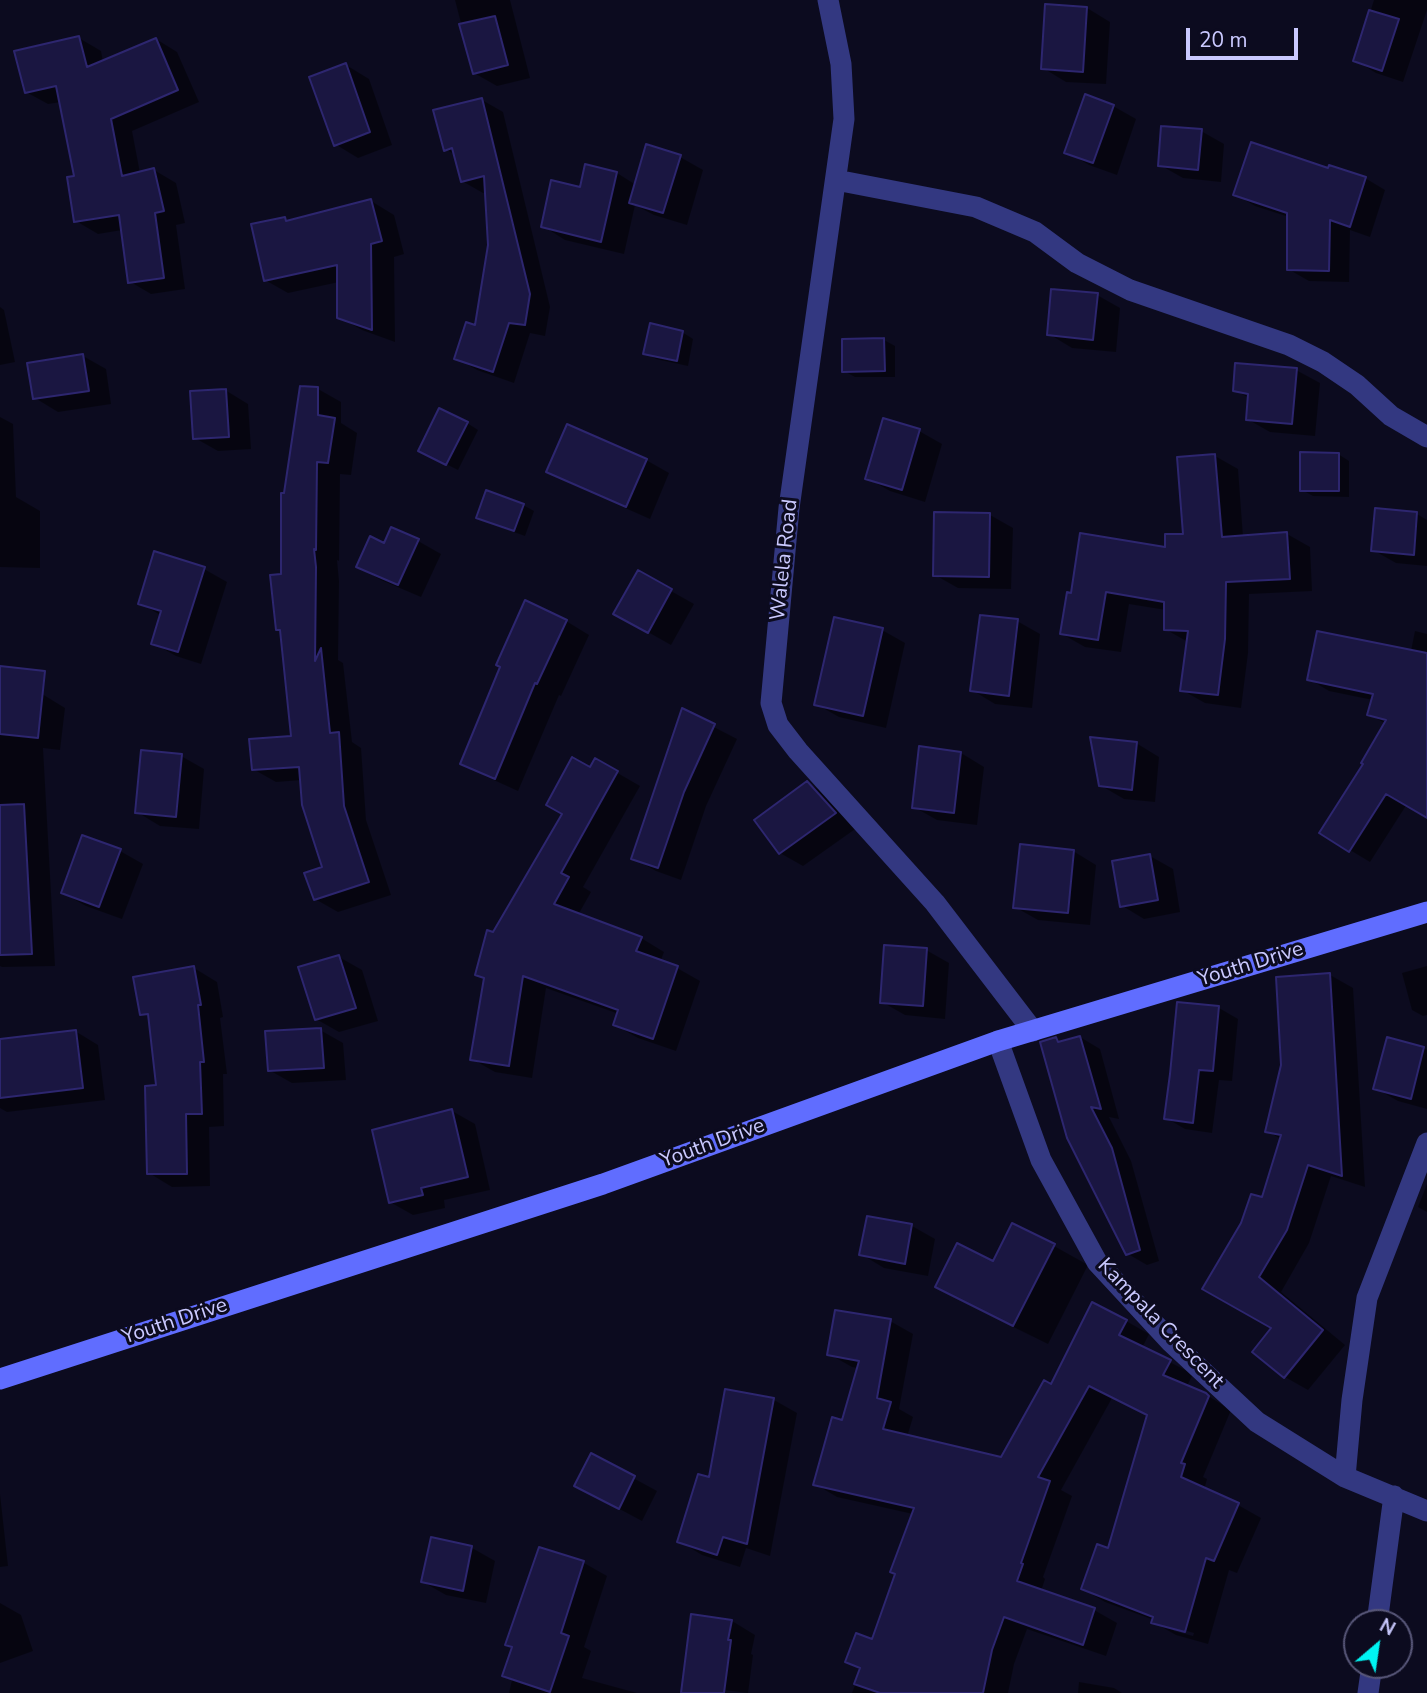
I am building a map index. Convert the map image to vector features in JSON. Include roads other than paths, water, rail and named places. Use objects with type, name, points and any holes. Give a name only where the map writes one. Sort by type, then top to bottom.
[{"type":"street","name":"Walela Road","points":[[828,0],[841,64],[844,119],[789,508],[771,703],[778,725],[798,751],[935,903],[1033,1031]]},
{"type":"street","points":[[836,180],[976,207],[1035,232],[1077,263],[1130,290],[1289,345],[1323,362],[1357,385],[1391,416],[1427,437]]},
{"type":"street","name":"Youth Drive","points":[[0,1379],[603,1184],[999,1041],[1427,912]]},
{"type":"street","name":"Kampala Crescent","points":[[999,1041],[1041,1160],[1097,1262],[1171,1342],[1257,1422],[1345,1477],[1427,1511]]},
{"type":"street","points":[[1345,1477],[1352,1400],[1367,1298],[1427,1143]]},
{"type":"street","points":[[1379,1609],[1394,1496]]}]
